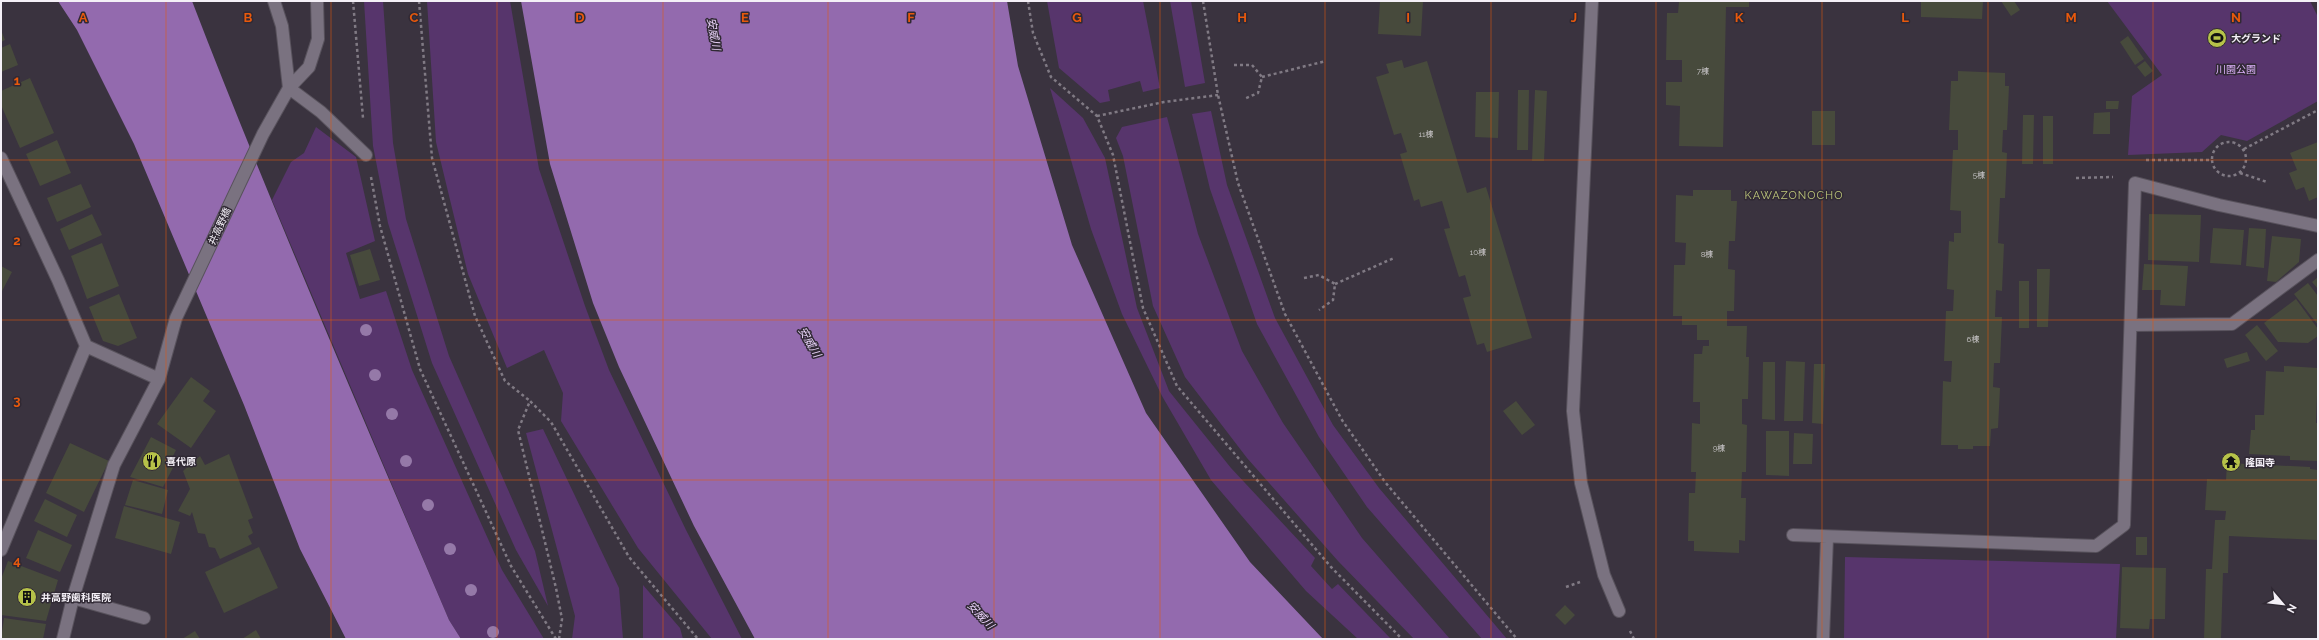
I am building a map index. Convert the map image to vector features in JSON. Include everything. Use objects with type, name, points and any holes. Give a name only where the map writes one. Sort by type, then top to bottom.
[{"type":"street","points":[[274,1],[282,26],[289,88],[321,112],[366,155]]},
{"type":"street","name":"井高野橋","points":[[62,639],[73,598],[114,466],[158,379],[176,318],[262,134],[289,88],[309,67],[318,39],[317,1]]},
{"type":"street","points":[[1592,1],[1574,411],[1581,484],[1604,575],[1619,611]]},
{"type":"street","points":[[1,158],[58,280],[86,346],[158,379]]},
{"type":"street","points":[[1793,535],[1827,538],[2096,546],[2124,525],[2135,183],[2219,205],[2318,226]]},
{"type":"street","points":[[2131,325],[2232,324],[2318,260]]},
{"type":"street","points":[[1,550],[86,346]]},
{"type":"street","points":[[1823,639],[1827,538]]},
{"type":"street","points":[[73,598],[144,618]]},
{"type":"path","points":[[353,1],[366,155],[380,226],[420,370],[511,566],[557,639]]},
{"type":"path","points":[[419,1],[432,158],[475,316],[505,382],[530,401],[551,422],[629,557],[698,639]]},
{"type":"path","points":[[1028,1],[1033,33],[1051,77],[1097,116],[1113,155],[1143,308],[1177,386],[1241,464],[1331,567],[1402,639]]},
{"type":"path","points":[[1203,1],[1218,95],[1238,183],[1285,314],[1342,420],[1385,482],[1517,639]]},
{"type":"path","points":[[1262,77],[1326,61]]},
{"type":"path","points":[[1234,65],[1252,65],[1262,77]]},
{"type":"path","points":[[1244,99],[1258,93],[1262,77]]},
{"type":"path","points":[[1097,116],[1164,102],[1218,95]]},
{"type":"path","points":[[2244,149],[2318,110]]},
{"type":"path","points":[[2240,172],[2246,162],[2244,149],[2231,141],[2217,146],[2211,160],[2217,172],[2228,176],[2240,172],[2267,182]]},
{"type":"path","points":[[1335,284],[1394,258]]},
{"type":"path","points":[[1304,278],[1319,275],[1335,284]]},
{"type":"path","points":[[1319,310],[1333,300],[1335,284]]},
{"type":"path","points":[[530,401],[518,430],[562,619],[557,639]]},
{"type":"path","points":[[1566,587],[1580,582]]},
{"type":"green space","points":[[364,1],[383,1],[393,143],[406,219],[449,356],[535,551],[548,606],[516,550],[432,363],[388,223],[373,146]]},
{"type":"green space","points":[[427,1],[510,1],[539,169],[585,306],[609,370],[686,530],[742,639],[712,639],[638,548],[561,421],[563,393],[544,350],[507,368],[468,274],[436,142]]},
{"type":"green space","points":[[1047,1],[1143,1],[1160,88],[1143,92],[1140,81],[1108,90],[1110,101],[1100,103],[1059,68]]},
{"type":"green space","points":[[1170,1],[1191,1],[1205,83],[1185,87]]},
{"type":"green space","name":"川園公園","points":[[2107,1],[2310,1],[2318,17],[2318,101],[2247,141],[2221,135],[2202,152],[2128,155],[2132,96],[2162,75]]},
{"type":"green space","points":[[1050,88],[1083,118],[1105,158],[1137,308],[1169,391],[1231,468],[1315,558],[1311,566],[1332,589],[1338,584],[1391,639],[1358,639],[1306,591],[1211,480],[1162,396],[1122,314],[1091,229]]},
{"type":"green space","points":[[1211,111],[1227,185],[1275,318],[1333,425],[1379,488],[1507,639],[1482,639],[1367,507],[1319,437],[1257,324],[1210,189],[1192,114]]},
{"type":"green space","points":[[1167,117],[1198,234],[1242,351],[1283,423],[1362,538],[1450,639],[1414,639],[1338,561],[1247,458],[1185,377],[1153,306],[1123,156],[1116,138],[1122,127]]},
{"type":"green space","points":[[316,127],[356,157],[375,241],[346,253],[360,299],[386,291],[412,370],[502,570],[544,639],[461,639],[449,620],[272,200],[291,162],[304,153]]},
{"type":"green space","points":[[543,429],[619,588],[623,639],[572,639],[575,616],[526,433]]},
{"type":"green space","points":[[1845,557],[2120,564],[2116,639],[1844,639]]},
{"type":"green space","points":[[643,585],[680,628],[683,639],[643,639]]},
{"type":"water","points":[[58,1],[192,1],[222,79],[318,312],[449,620],[461,639],[346,639],[300,549],[244,405],[134,144],[77,30]]},
{"type":"water","name":"安威川","points":[[521,1],[1007,1],[1018,66],[1072,245],[1146,413],[1250,562],[1323,639],[755,639],[694,526],[619,367],[593,303],[550,164]]},
{"type":"building","points":[[1380,1],[1423,1],[1421,36],[1378,34]]},
{"type":"building","points":[[1749,1],[1749,7],[1726,7],[1723,147],[1679,146],[1680,106],[1666,105],[1666,82],[1682,82],[1682,60],[1666,60],[1667,13],[1678,13],[1679,2]]},
{"type":"building","points":[[1921,1],[1983,1],[1982,19],[1921,17]]},
{"type":"building","points":[[2001,1],[2014,1],[2020,10],[2011,16]]},
{"type":"building","points":[[1,30],[5,40],[1,42]]},
{"type":"building","points":[[2128,36],[2144,59],[2135,65],[2120,42]]},
{"type":"building","points":[[10,44],[18,65],[1,72],[1,48]]},
{"type":"building","points":[[1402,60],[1404,68],[1427,61],[1467,193],[1486,187],[1532,338],[1487,352],[1484,343],[1477,345],[1463,298],[1471,296],[1465,275],[1459,277],[1444,229],[1450,228],[1442,201],[1421,207],[1419,199],[1414,201],[1400,154],[1407,152],[1401,133],[1394,135],[1376,77],[1389,73],[1386,64]]},
{"type":"building","points":[[2145,61],[2153,71],[2145,77],[2137,67]]},
{"type":"building","points":[[1958,71],[2005,73],[2005,86],[2009,86],[2007,130],[2003,130],[2002,152],[2007,153],[2005,198],[2000,198],[1998,243],[2004,244],[2002,291],[1996,290],[1995,317],[2002,317],[2000,363],[1994,363],[1993,387],[2000,388],[1998,428],[1991,429],[1990,446],[1973,446],[1973,449],[1958,449],[1958,445],[1941,445],[1943,381],[1951,382],[1952,361],[1944,361],[1946,311],[1953,311],[1954,290],[1947,289],[1949,241],[1954,242],[1954,233],[1961,233],[1961,211],[1950,210],[1953,150],[1958,150],[1958,130],[1949,130],[1951,81],[1958,81]]},
{"type":"building","points":[[30,78],[54,133],[20,148],[1,105],[1,91]]},
{"type":"building","points":[[1518,90],[1529,90],[1528,150],[1517,150]]},
{"type":"building","points":[[1535,90],[1547,91],[1544,161],[1532,161]]},
{"type":"building","points":[[1476,92],[1499,92],[1498,138],[1475,137]]},
{"type":"building","points":[[2106,101],[2119,101],[2118,109],[2106,109]]},
{"type":"building","points":[[1812,111],[1835,111],[1835,145],[1812,145]]},
{"type":"building","points":[[2110,112],[2110,134],[2093,134],[2094,113]]},
{"type":"building","points":[[2023,115],[2034,115],[2033,164],[2022,164]]},
{"type":"building","points":[[2043,116],[2053,116],[2053,164],[2043,164]]},
{"type":"building","points":[[57,140],[71,173],[40,186],[26,154]]},
{"type":"building","points":[[2318,142],[2318,197],[2309,201],[2304,187],[2296,190],[2289,173],[2297,170],[2290,153]]},
{"type":"building","points":[[81,184],[91,207],[57,222],[47,198]]},
{"type":"building","points":[[1693,190],[1731,190],[1731,201],[1737,201],[1735,241],[1729,241],[1728,269],[1735,270],[1734,311],[1727,311],[1727,326],[1747,326],[1746,357],[1749,357],[1748,399],[1742,399],[1742,424],[1747,425],[1746,472],[1742,472],[1741,498],[1746,498],[1745,541],[1739,540],[1739,553],[1694,551],[1694,541],[1688,541],[1689,493],[1695,493],[1696,472],[1691,472],[1692,423],[1700,424],[1700,402],[1693,402],[1694,354],[1702,354],[1703,346],[1709,346],[1709,340],[1697,340],[1697,325],[1682,325],[1682,316],[1673,316],[1674,265],[1685,265],[1686,243],[1675,242],[1676,195],[1693,196]]},
{"type":"building","points":[[92,214],[102,235],[69,250],[60,229]]},
{"type":"building","points":[[2149,214],[2201,215],[2199,262],[2148,260]]},
{"type":"building","points":[[2213,228],[2244,230],[2241,265],[2210,263]]},
{"type":"building","points":[[2249,228],[2266,229],[2264,268],[2246,266]]},
{"type":"building","points":[[2272,236],[2301,239],[2299,262],[2276,282],[2267,281]]},
{"type":"building","points":[[102,243],[119,286],[87,299],[71,256]]},
{"type":"building","points":[[370,249],[380,280],[359,286],[350,255]]},
{"type":"building","points":[[2144,264],[2188,266],[2185,306],[2160,305],[2161,290],[2142,290]]},
{"type":"building","points":[[1,266],[12,272],[1,293]]},
{"type":"building","points":[[2037,269],[2050,269],[2048,327],[2037,327]]},
{"type":"building","points":[[2318,277],[2318,289],[2312,282]]},
{"type":"building","points":[[2019,281],[2029,281],[2029,328],[2019,328]]},
{"type":"building","points":[[2308,283],[2318,296],[2318,325],[2294,294]]},
{"type":"building","points":[[119,294],[137,338],[118,346],[103,341],[89,307]]},
{"type":"building","points":[[2296,299],[2318,329],[2318,336],[2308,343],[2278,342],[2264,323]]},
{"type":"building","points":[[2257,325],[2278,351],[2266,361],[2245,335]]},
{"type":"building","points":[[2247,352],[2250,361],[2227,368],[2224,359]]},
{"type":"building","points":[[1786,361],[1805,362],[1803,421],[1784,421]]},
{"type":"building","points":[[1763,362],[1775,362],[1775,420],[1762,419]]},
{"type":"building","points":[[1814,364],[1825,364],[1823,424],[1812,423]]},
{"type":"building","points":[[2284,366],[2318,368],[2316,423],[2318,423],[2318,461],[2290,460],[2290,456],[2249,454],[2251,430],[2255,430],[2255,415],[2264,415],[2266,371],[2284,372]]},
{"type":"building","points":[[191,377],[210,391],[203,401],[216,411],[191,448],[157,424]]},
{"type":"building","points":[[1516,401],[1535,425],[1522,435],[1503,411]]},
{"type":"building","points":[[1766,431],[1789,431],[1789,476],[1766,475]]},
{"type":"building","points":[[1794,433],[1813,434],[1812,464],[1793,464]]},
{"type":"building","points":[[151,437],[176,450],[172,458],[177,460],[163,487],[130,477]]},
{"type":"building","points":[[70,443],[109,461],[84,512],[46,493]]},
{"type":"building","points":[[229,454],[253,518],[248,520],[253,533],[248,536],[252,544],[220,559],[215,548],[209,547],[205,534],[198,533],[192,512],[190,516],[178,511],[190,489],[183,471],[200,456],[205,465]]},
{"type":"building","points":[[2227,463],[2310,467],[2310,469],[2318,470],[2318,540],[2229,536],[2228,573],[2223,573],[2221,639],[2204,639],[2206,569],[2212,569],[2215,520],[2225,520],[2226,511],[2205,510],[2207,479],[2226,480]]},
{"type":"building","points":[[133,480],[168,490],[162,514],[125,505]]},
{"type":"building","points":[[45,499],[77,515],[67,537],[34,521]]},
{"type":"building","points":[[124,506],[180,522],[171,554],[115,538]]},
{"type":"building","points":[[38,530],[72,545],[60,572],[26,558]]},
{"type":"building","points":[[2136,537],[2147,537],[2147,555],[2136,555]]},
{"type":"building","points":[[259,547],[278,588],[224,613],[205,572]]},
{"type":"building","name":"井高野歯科医院","points":[[8,561],[58,580],[46,621],[1,615],[1,579]]},
{"type":"building","points":[[2122,567],[2166,568],[2165,619],[2150,619],[2149,629],[2120,628]]},
{"type":"building","points":[[1565,605],[1575,615],[1565,625],[1555,615]]},
{"type":"building","points":[[4,618],[46,624],[43,639],[1,639]]},
{"type":"building","points":[[256,630],[261,639],[242,639]]},
{"type":"building","points":[[195,631],[200,639],[182,639]]},
{"type":"place","name":"大グランド","points":[[2217,38]]},
{"type":"place","name":"喜代原","points":[[152,461]]},
{"type":"place","name":"隆国寺","points":[[2231,462]]},
{"type":"place","name":"井高野歯科医院","points":[[27,597]]},
{"type":"district","name":"KAWAZONOCHO","points":[[1794,195]]}]
